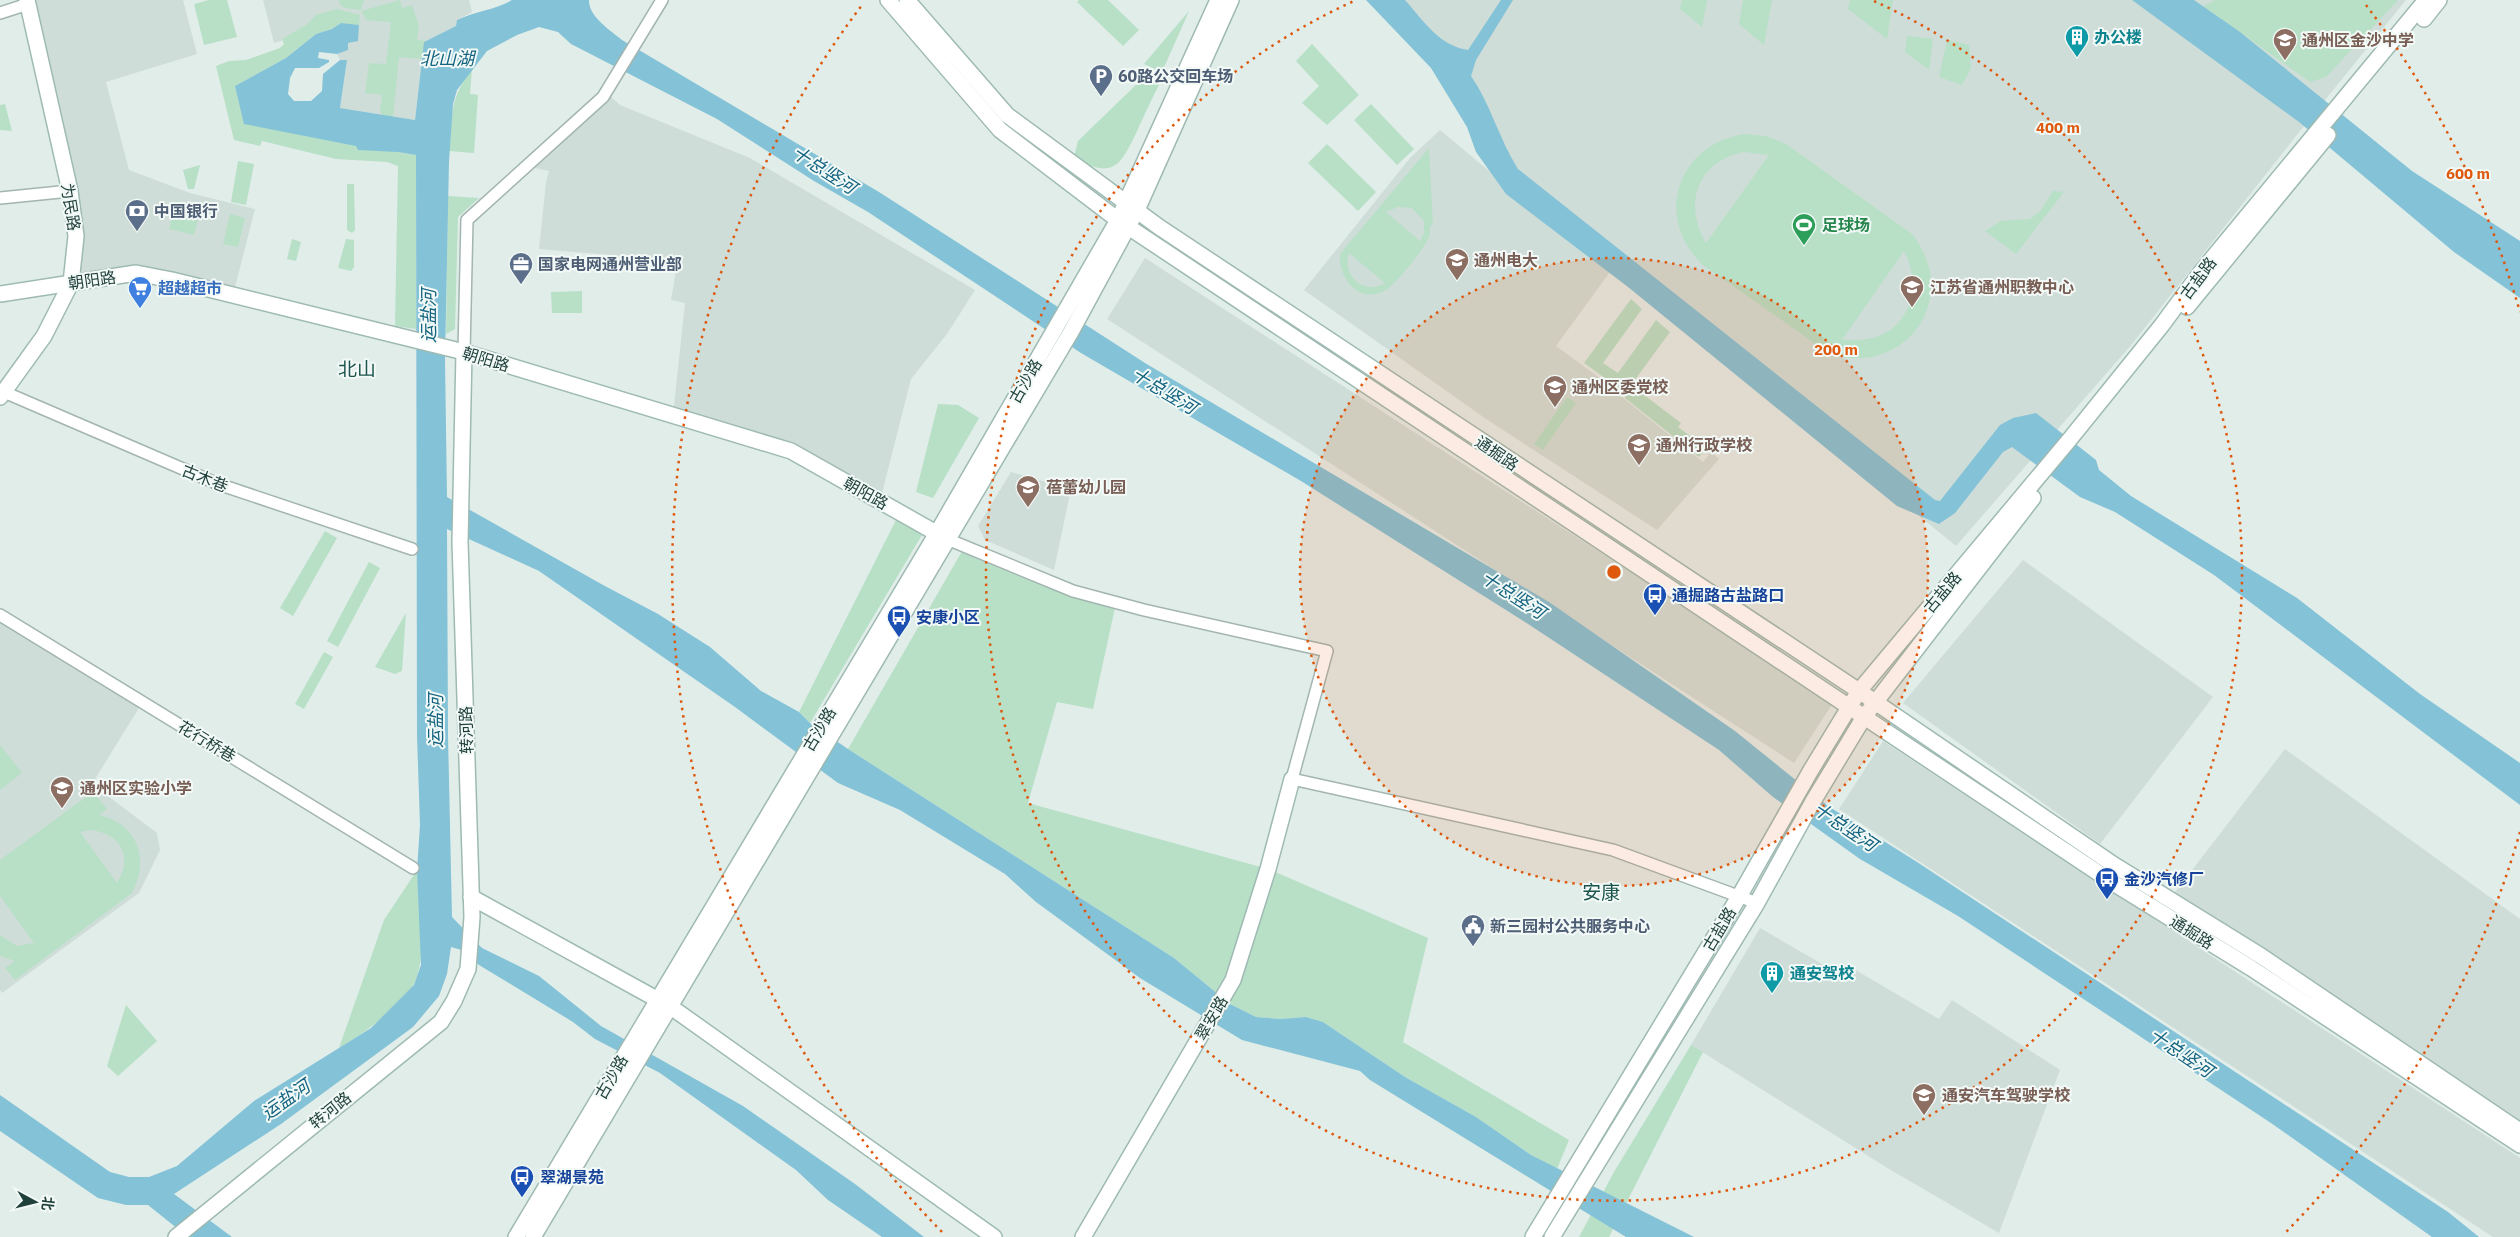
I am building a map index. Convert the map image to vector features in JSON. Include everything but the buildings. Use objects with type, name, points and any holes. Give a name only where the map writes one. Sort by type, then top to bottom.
[{"type":"street","points":[[458,350],[467,220],[603,98],[662,0]]},
{"type":"street","name":"通掘路","points":[[888,0],[1000,130],[1123,223],[2115,884],[2251,968],[2520,1145]]},
{"type":"street","name":"通掘路","points":[[907,0],[1008,115],[1132,207],[1506,459],[1874,702],[2114,865],[2261,956],[2520,1131]]},
{"type":"street","points":[[1132,207],[1218,0]]},
{"type":"street","points":[[1132,207],[1231,0]]},
{"type":"street","name":"古盐路","points":[[2343,109],[2426,0]]},
{"type":"street","name":"古盐路","points":[[1552,1237],[1757,903],[1824,783],[1874,702],[2073,441],[2308,150],[2439,0]]},
{"type":"street","points":[[0,13],[27,2]]},
{"type":"street","name":"为民路","points":[[2,394],[44,336],[71,283],[76,236],[70,191],[27,2]]},
{"type":"street","points":[[0,198],[70,191]]},
{"type":"street","name":"古沙路","points":[[516,1237],[623,1071],[650,1043],[798,777],[1049,354],[1132,207]]},
{"type":"street","name":"朝阳路","points":[[0,294],[136,273],[172,280],[458,350],[791,451],[942,536]]},
{"type":"street","name":"转河路","points":[[176,1237],[220,1198],[441,1022],[454,1001],[468,969],[472,917],[460,542],[458,350]]},
{"type":"street","name":"古木巷","points":[[2,394],[218,484],[412,549]]},
{"type":"street","name":"古盐路","points":[[1533,1237],[1740,895],[1848,707],[2042,480]]},
{"type":"street","points":[[942,536],[1073,591],[1144,610],[1327,651],[1292,779],[1612,850],[1740,895],[1757,903]]},
{"type":"street","name":"花行桥巷","points":[[0,615],[413,868]]},
{"type":"street","name":"古沙路","points":[[533,1237],[623,1071],[637,1032],[798,777]]},
{"type":"street","name":"翠安路","points":[[1083,1237],[1233,980],[1268,869],[1292,779]]},
{"type":"street","points":[[471,897],[671,1007],[994,1237]]},
{"type":"shaded area","points":[[27,0],[183,0],[197,54],[106,82],[129,170],[190,193],[255,209],[233,295],[136,273],[71,283],[76,236]]},
{"type":"shaded area","points":[[263,0],[469,0],[472,12],[457,20],[456,26],[424,42],[415,120],[340,108],[347,60],[340,60],[337,54],[347,50],[348,43],[351,42],[340,23],[274,43]]},
{"type":"shaded area","name":"江苏省通州职教中心","points":[[1392,0],[2406,0],[2132,344],[1956,546],[1616,269],[1510,174]]},
{"type":"shaded area","points":[[606,92],[620,105],[750,158],[975,290],[947,334],[911,379],[880,501],[791,451],[673,415],[685,303],[671,300],[677,265],[659,259],[539,249],[546,182],[549,171],[526,166]]},
{"type":"shaded area","name":"通州电大","points":[[1440,130],[1610,272],[1556,346],[1623,395],[1622,397],[1703,462],[1711,452],[1719,459],[1657,530],[1486,419],[1304,290],[1410,158]]},
{"type":"shaded area","points":[[1145,258],[1833,703],[1794,763],[1107,319]]},
{"type":"shaded area","name":"蓓蕾幼儿园","points":[[1011,472],[1071,489],[1054,570],[985,540],[978,526]]},
{"type":"shaded area","points":[[2023,560],[2213,697],[2100,844],[1903,703]]},
{"type":"shaded area","name":"通州区实验小学","points":[[0,615],[142,703],[92,784],[157,833],[160,850],[139,893],[2,993],[0,990]]},
{"type":"shaded area","points":[[1883,741],[2520,1158],[2520,1237],[2493,1237],[1839,809]]},
{"type":"shaded area","points":[[2285,749],[2520,919],[2520,1121],[2173,895]]},
{"type":"shaded area","name":"通安汽车驾驶学校","points":[[1760,928],[1836,972],[1842,962],[1939,1019],[1952,1000],[2060,1070],[1999,1233],[1889,1169],[1691,1045]]},
{"type":"green space","points":[[209,0],[227,0],[237,37],[204,45],[194,4]]},
{"type":"green space","points":[[339,0],[364,0],[361,10],[345,8],[340,4]]},
{"type":"green space","points":[[400,0],[402,8],[412,5],[419,26],[417,40],[425,41],[422,59],[399,57],[393,118],[383,117],[380,111],[382,95],[365,93],[369,63],[386,64],[391,22],[366,20],[361,11]]},
{"type":"green space","points":[[1079,0],[1108,0],[1139,30],[1123,46],[1077,2]]},
{"type":"green space","points":[[1682,0],[1707,0],[1702,27],[1680,9]]},
{"type":"green space","points":[[1743,0],[1772,0],[1764,45],[1739,24]]},
{"type":"green space","points":[[1850,0],[1893,0],[1887,39],[1848,9]]},
{"type":"green space","points":[[2215,0],[2398,0],[2326,77],[2310,82],[2203,6]]},
{"type":"green space","points":[[337,9],[360,15],[359,25],[341,23],[332,29],[316,34],[286,58],[235,86],[398,152],[416,155],[416,329],[395,326],[398,166],[387,162],[336,159],[262,141],[260,146],[234,140],[216,66],[229,61],[246,60],[280,48],[284,44],[282,39],[306,25],[316,15]]},
{"type":"green space","points":[[1189,11],[1162,72],[1144,64]]},
{"type":"green space","points":[[1907,36],[1933,39],[1929,70],[1905,52]]},
{"type":"green space","points":[[1947,40],[1969,45],[1971,68],[1962,85],[1939,77]]},
{"type":"green space","points":[[1312,44],[1359,95],[1327,125],[1302,103],[1319,86],[1296,61]]},
{"type":"green space","points":[[472,68],[470,94],[478,95],[474,153],[449,151],[455,99]]},
{"type":"green space","points":[[1141,80],[1159,85],[1126,153],[1120,160],[1114,166],[1098,168],[1074,157],[1078,141]]},
{"type":"green space","points":[[5,104],[12,131],[0,130],[0,105]]},
{"type":"green space","points":[[1371,104],[1414,149],[1397,165],[1354,120]]},
{"type":"green space","points":[[1744,134],[1766,136],[1786,144],[1912,234],[1927,262],[1930,272],[1931,292],[1926,312],[1911,336],[1888,352],[1874,356],[1860,358],[1832,354],[1819,347],[1704,266],[1688,247],[1679,227],[1676,206],[1679,186],[1688,168],[1702,153],[1721,141]],"holes":[[[1744,152],[1769,155],[1706,243],[1699,228],[1696,214],[1696,199],[1699,186],[1705,174],[1715,165],[1728,157]],[[1904,251],[1912,277],[1910,303],[1904,315],[1886,333],[1864,340],[1842,340]]]},
{"type":"green space","points":[[1327,144],[1376,192],[1358,211],[1308,163]]},
{"type":"green space","points":[[1429,148],[1433,225],[1430,226],[1428,239],[1407,268],[1389,288],[1375,294],[1366,294],[1359,291],[1346,280],[1340,263],[1340,254]],"holes":[[[1398,207],[1412,208],[1424,221],[1424,233],[1420,241],[1386,212]],[[1349,253],[1385,283],[1369,287],[1356,281],[1348,269]]]},
{"type":"green space","points":[[238,161],[254,164],[246,205],[231,202]]},
{"type":"green space","points":[[200,165],[194,189],[188,189],[183,170]]},
{"type":"green space","points":[[347,184],[354,184],[355,230],[352,233],[347,230]]},
{"type":"green space","points":[[2053,191],[2064,192],[2016,254],[1985,231],[2001,221],[2030,219],[2040,211]]},
{"type":"green space","points":[[448,196],[479,198],[458,217],[455,329],[446,334]]},
{"type":"green space","points":[[176,201],[201,207],[194,235],[169,229]]},
{"type":"green space","points":[[230,214],[245,218],[238,247],[223,244]]},
{"type":"green space","points":[[292,239],[301,242],[296,261],[287,259]]},
{"type":"green space","points":[[346,239],[354,240],[354,267],[351,271],[338,268]]},
{"type":"green space","points":[[582,291],[582,313],[552,313],[551,292]]},
{"type":"green space","points":[[1631,299],[1642,309],[1603,363],[1618,373],[1656,320],[1670,332],[1631,385],[1681,423],[1678,427],[1706,448],[1699,457],[1625,398],[1627,394],[1584,363]]},
{"type":"green space","points":[[1567,397],[1576,403],[1543,450],[1534,444]]},
{"type":"green space","points":[[938,404],[958,405],[979,418],[933,498],[916,492]]},
{"type":"green space","points":[[896,520],[922,535],[810,723],[799,712]]},
{"type":"green space","points":[[325,531],[337,538],[293,616],[280,608]]},
{"type":"green space","points":[[965,546],[1116,603],[1093,709],[1057,702],[1028,803],[1268,869],[1428,938],[1403,1042],[1569,1140],[1557,1169],[1531,1155],[1476,1117],[1405,1077],[1323,1022],[1306,1017],[1280,1019],[1256,1017],[1230,1004],[1174,958],[848,749]]},
{"type":"green space","points":[[369,562],[380,568],[338,647],[327,641]]},
{"type":"green space","points":[[406,613],[402,671],[395,674],[375,667]]},
{"type":"green space","points":[[324,652],[333,657],[304,709],[295,704]]},
{"type":"green space","points":[[0,745],[22,773],[0,790]]},
{"type":"green space","points":[[93,792],[107,809],[99,815],[123,826],[131,835],[137,845],[140,856],[140,868],[132,893],[15,980],[5,968],[15,961],[0,956],[0,935],[17,946],[34,943],[0,896],[0,860]],"holes":[[[90,830],[100,832],[116,841],[124,855],[122,873],[117,883],[80,832]]]},
{"type":"green space","points":[[417,870],[422,944],[421,958],[414,984],[392,1010],[339,1048],[384,920]]},
{"type":"green space","points":[[126,1005],[157,1041],[118,1076],[107,1066]]},
{"type":"green space","points":[[1691,1045],[1703,1052],[1609,1237],[1579,1237],[1614,1172]]},
{"type":"water","points":[[512,0],[589,0],[592,12],[596,17],[606,28],[622,40],[879,192],[1145,363],[1549,602],[1735,731],[1828,806],[1917,862],[2448,1212],[2479,1237],[2432,1237],[2271,1123],[1958,916],[1860,859],[1773,797],[1719,750],[1525,622],[1301,481],[1081,353],[868,212],[814,181],[717,119],[571,44],[558,32],[539,27],[517,35],[487,51],[457,90],[453,104],[449,161],[445,360],[447,497],[658,614],[710,647],[761,691],[799,712],[810,723],[848,749],[1174,958],[1230,1004],[1256,1017],[1280,1019],[1306,1017],[1323,1022],[1405,1077],[1476,1117],[1531,1155],[1694,1237],[1626,1237],[1370,1080],[1360,1071],[1242,1040],[1140,978],[1036,902],[1005,874],[900,810],[838,783],[735,707],[539,571],[447,529],[448,735],[452,917],[482,948],[539,976],[601,1026],[743,1106],[855,1184],[924,1237],[882,1237],[828,1200],[796,1170],[660,1073],[595,1039],[573,1022],[479,965],[465,951],[451,947],[447,974],[439,996],[413,1027],[281,1124],[174,1194],[232,1237],[188,1237],[148,1205],[126,1205],[98,1198],[0,1131],[0,1095],[110,1172],[129,1177],[149,1177],[177,1166],[254,1101],[371,1028],[414,985],[421,965],[417,870],[420,825],[417,735],[416,155],[358,150],[356,146],[244,124],[235,86],[286,58],[316,34],[332,29],[341,23],[359,25],[358,41],[348,43],[348,50],[337,54],[319,52],[318,58],[329,60],[329,62],[319,68],[295,68],[290,78],[288,94],[294,101],[311,101],[322,91],[323,74],[340,60],[347,60],[340,108],[415,120],[424,42],[456,26],[457,20]]},
{"type":"water","points":[[1366,0],[1405,0],[1425,24],[1440,38],[1458,48],[1468,50],[1501,0],[1513,0],[1476,60],[1471,76],[1518,169],[1935,500],[1940,501],[2000,425],[2013,418],[2036,413],[2096,460],[2099,470],[2131,496],[2297,598],[2420,694],[2520,763],[2520,805],[2214,575],[2115,512],[2080,497],[2012,447],[2003,452],[1955,513],[1939,524],[1897,506],[1628,287],[1506,194],[1476,152],[1467,127],[1431,68]]},
{"type":"water","points":[[2132,0],[2194,0],[2240,32],[2412,171],[2520,241],[2520,298],[2454,252],[2299,122]]},
{"type":"place","name":"办公楼","points":[[2077,58]]},
{"type":"place","name":"通州区金沙中学","points":[[2285,61]]},
{"type":"place","name":"60路公交回车场","points":[[1101,97]]},
{"type":"place","name":"中国银行","points":[[137,232]]},
{"type":"place","name":"足球场","points":[[1804,246]]},
{"type":"place","name":"通州电大","points":[[1457,281]]},
{"type":"place","name":"国家电网通州营业部","points":[[521,285]]},
{"type":"place","name":"江苏省通州职教中心","points":[[1912,308]]},
{"type":"place","name":"超越超市","points":[[140,309]]},
{"type":"place","name":"通州区委党校","points":[[1555,408]]},
{"type":"place","name":"通州行政学校","points":[[1639,466]]},
{"type":"place","name":"蓓蕾幼儿园","points":[[1028,508]]},
{"type":"place","name":"通掘路古盐路口","points":[[1655,616]]},
{"type":"place","name":"安康小区","points":[[899,638]]},
{"type":"place","name":"通州区实验小学","points":[[62,809]]},
{"type":"place","name":"金沙汽修厂","points":[[2107,900]]},
{"type":"place","name":"新三园村公共服务中心","points":[[1473,947]]},
{"type":"place","name":"通安驾校","points":[[1772,994]]},
{"type":"place","name":"通安汽车驾驶学校","points":[[1924,1116]]},
{"type":"place","name":"翠湖景苑","points":[[522,1198]]},
{"type":"district","name":"北山","points":[[357,369]]},
{"type":"district","name":"安康","points":[[1601,892]]},
{"type":"water label","name":"北山湖","points":[[447,59]]},
{"type":"water label","name":"十总竖河","points":[[824,170]]},
{"type":"water label","name":"运盐河","points":[[429,316]]},
{"type":"water label","name":"十总竖河","points":[[1164,391]]},
{"type":"water label","name":"十总竖河","points":[[1513,595]]},
{"type":"water label","name":"运盐河","points":[[436,721]]},
{"type":"water label","name":"十总竖河","points":[[1845,827]]},
{"type":"water label","name":"十总竖河","points":[[2181,1053]]},
{"type":"water label","name":"运盐河","points":[[286,1100]]}]
